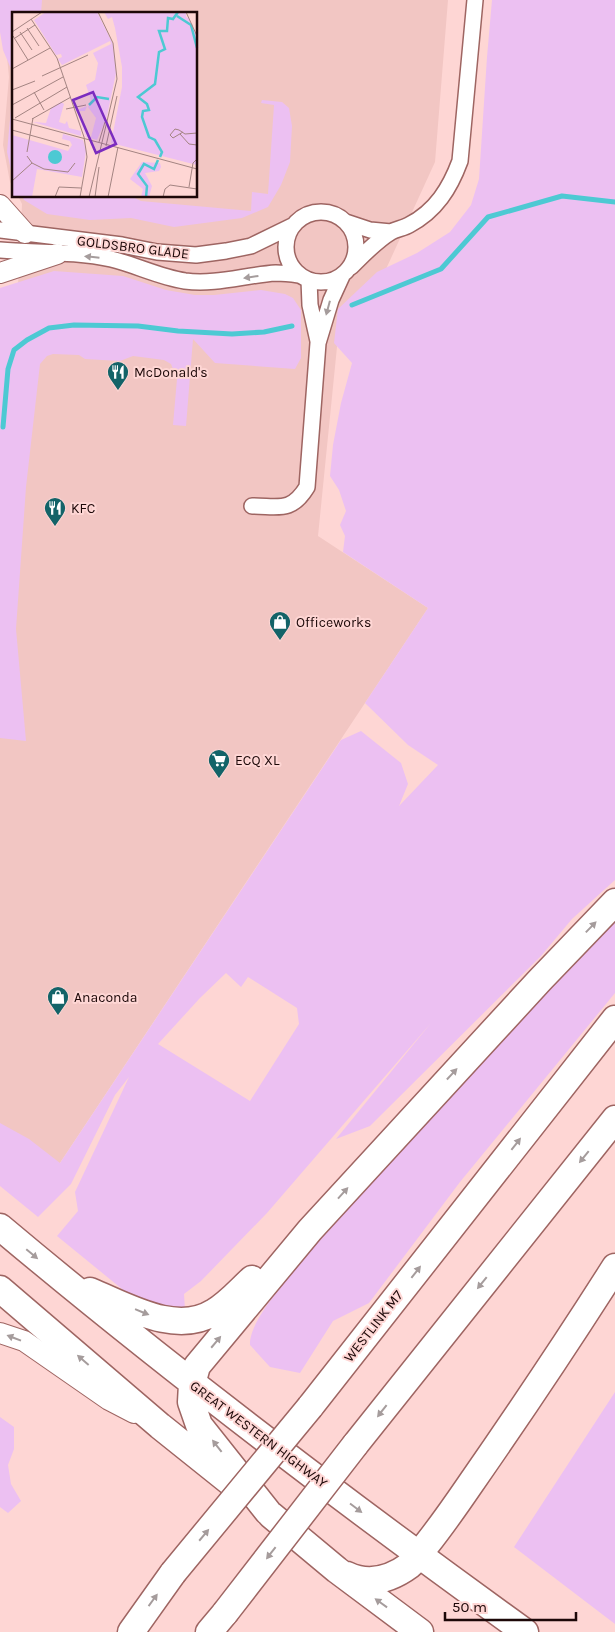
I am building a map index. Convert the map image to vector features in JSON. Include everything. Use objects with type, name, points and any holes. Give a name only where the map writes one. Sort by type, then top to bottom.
[{"type":"highway","points":[[268,1512],[199,1425],[192,1402],[192,1384],[197,1366],[310,1230],[540,980],[615,902]]},
{"type":"highway","name":"WESTLINK M7","points":[[128,1630],[310,1407],[615,1019]]},
{"type":"highway","points":[[217,1623],[354,1445],[615,1119]]},
{"type":"highway","name":"GREAT WESTERN HIGHWAY","points":[[0,1227],[192,1384],[419,1555],[525,1632]]},
{"type":"highway","points":[[64,1281],[155,1317],[170,1321],[186,1321],[214,1312],[310,1230]]},
{"type":"highway","points":[[337,1570],[360,1580],[380,1580],[393,1577],[411,1564],[442,1526],[537,1388],[615,1269]]},
{"type":"highway","points":[[454,1580],[445,1568],[442,1558],[444,1551],[551,1387],[615,1269]]},
{"type":"highway","points":[[0,1289],[160,1426],[337,1570],[420,1632]]},
{"type":"main road","points":[[0,205],[25,233]]},
{"type":"main road","points":[[0,273],[57,254]]},
{"type":"main road","points":[[0,1333],[24,1341],[109,1400],[160,1426]]},
{"type":"street","points":[[346,271],[371,247],[391,232],[417,221],[439,202],[452,181],[460,161],[475,0]]},
{"type":"street","name":"GOLDSBRO GLADE","points":[[0,230],[157,252],[196,255],[250,246],[292,226],[306,215],[316,212],[334,214],[346,222],[370,230],[391,232]]},
{"type":"street","points":[[252,506],[287,507],[299,500],[306,487],[318,343],[331,300],[356,256],[357,244],[353,232],[346,222]]},
{"type":"street","points":[[292,226],[287,236],[287,257],[292,266],[304,278],[318,343]]},
{"type":"street","name":"GOLDSBRO GLADE","points":[[0,250],[110,259],[184,281],[219,281],[277,273],[320,282],[332,281],[346,271]]},
{"type":"shaded area","points":[[0,0],[42,0],[41,12],[12,12],[12,71],[3,50],[0,32]]},
{"type":"shaded area","points":[[4,0],[448,0],[435,162],[381,280],[340,317],[318,536],[428,608],[44,1187],[0,1154],[0,293],[18,286],[22,204],[19,198],[198,198],[198,12],[12,12],[12,185],[3,145],[9,77],[4,26]]},
{"type":"shaded area","points":[[492,0],[615,0],[615,880],[572,919],[541,956],[370,1126],[336,1139],[431,1023],[267,1213],[201,1281],[184,1294],[185,1310],[170,1310],[133,1298],[57,1236],[78,1211],[75,1192],[129,1077],[115,1095],[71,1184],[38,1217],[0,1186],[0,1123],[29,1139],[60,1163],[341,740],[361,731],[401,763],[408,784],[399,806],[438,765],[408,745],[365,703],[428,608],[343,552],[345,536],[340,525],[346,511],[339,490],[330,476],[333,445],[341,403],[352,363],[334,343],[338,309],[377,272],[417,253],[450,232],[471,205],[479,179]],"holes":[[[226,973],[241,987],[248,977],[297,1008],[299,1024],[250,1101],[158,1044]]]},
{"type":"shaded area","points":[[12,98],[12,175],[7,152]]},
{"type":"shaded area","points":[[262,100],[282,102],[289,108],[292,126],[290,162],[281,185],[268,207],[242,218],[174,227],[131,218],[90,220],[47,214],[23,198],[135,198],[141,201],[251,211],[252,192],[268,194],[274,105],[261,103]]},
{"type":"shaded area","points":[[54,271],[123,276],[166,290],[195,295],[261,290],[285,294],[293,298],[301,310],[301,358],[295,369],[215,363],[193,339],[186,426],[173,425],[177,379],[171,364],[164,360],[133,356],[120,361],[85,359],[79,355],[53,354],[47,356],[40,364],[26,487],[16,629],[26,741],[0,738],[0,288]]},
{"type":"shaded area","points":[[615,915],[615,993],[460,1182],[369,1303],[333,1321],[300,1373],[270,1367],[250,1345],[250,1339],[255,1324],[273,1297],[345,1211],[517,1025]]},
{"type":"shaded area","points":[[615,1392],[615,1624],[514,1547]]},
{"type":"shaded area","points":[[0,1417],[14,1427],[14,1449],[8,1465],[11,1484],[21,1501],[8,1513],[0,1507]]},
{"type":"waterway","points":[[352,305],[441,269],[488,217],[562,196],[615,202]]},
{"type":"waterway","points":[[3,427],[8,369],[14,350],[27,340],[49,328],[74,325],[138,326],[178,331],[232,334],[264,332],[292,326]]},
{"type":"place","name":"McDonald's","points":[[118,391]]},
{"type":"place","name":"KFC","points":[[55,527]]},
{"type":"place","name":"Officeworks","points":[[280,641]]},
{"type":"place","name":"ECQ XL","points":[[219,779]]},
{"type":"place","name":"Anaconda","points":[[58,1016]]}]
